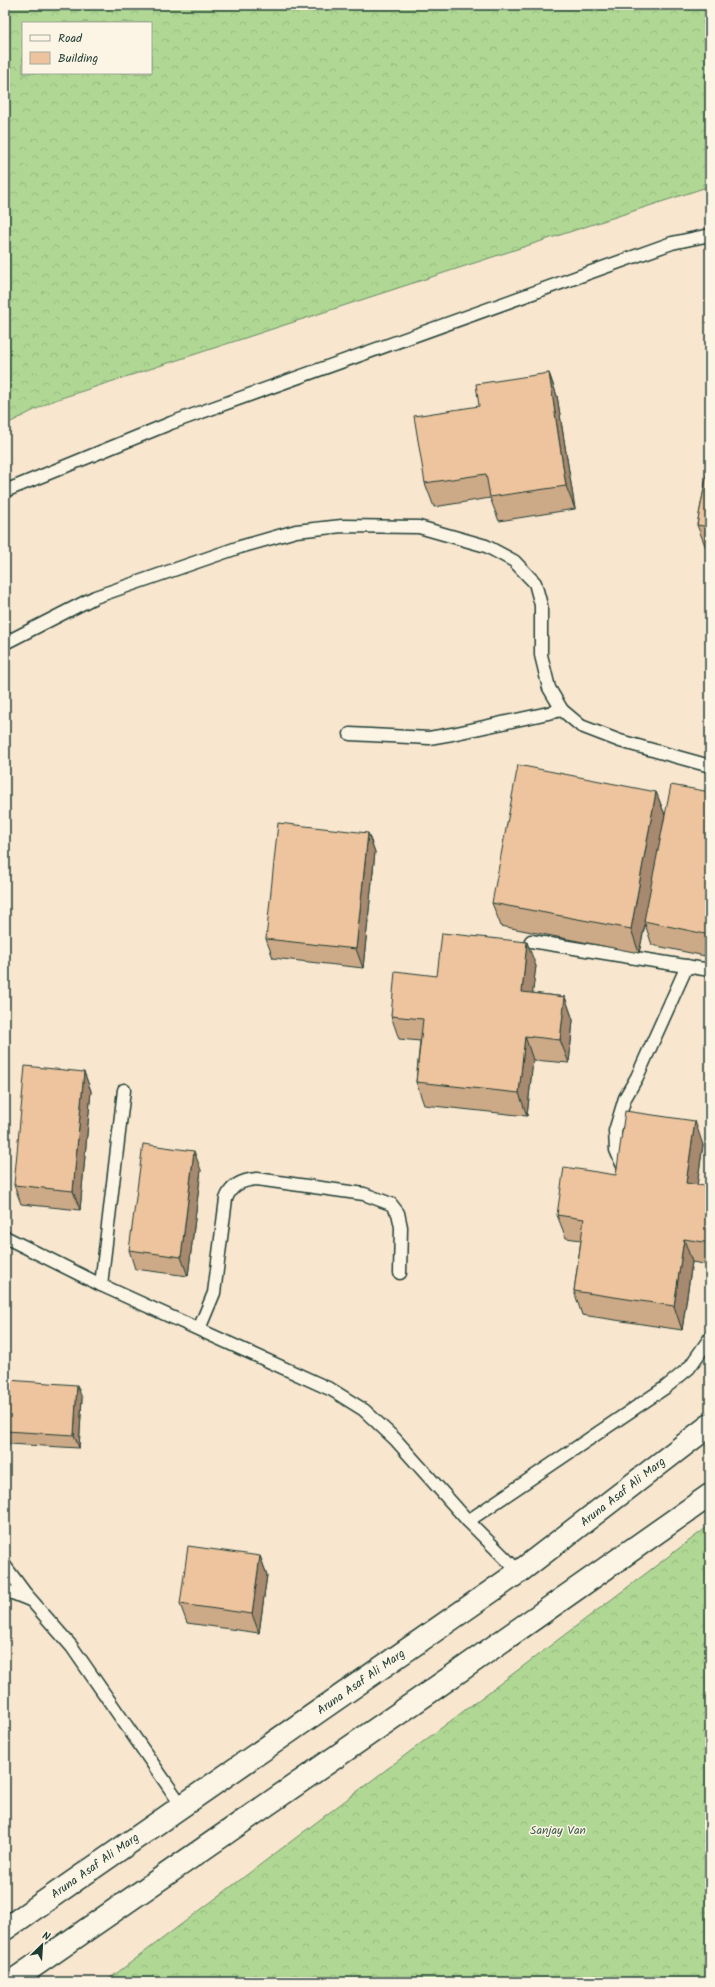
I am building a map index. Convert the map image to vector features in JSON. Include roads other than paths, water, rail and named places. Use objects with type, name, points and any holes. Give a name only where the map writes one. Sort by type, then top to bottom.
[{"type":"main road","name":"Aruna Asaf Ali Marg","points":[[5,1929],[519,1572],[710,1425]]},
{"type":"main road","points":[[11,1982],[437,1687],[710,1495]]},
{"type":"lane","points":[[5,491],[171,423],[672,243],[710,236]]},
{"type":"lane","points":[[5,643],[95,596],[254,543],[296,531],[342,526],[419,527],[486,546],[514,561],[535,583],[541,605],[541,655],[549,688],[562,710],[581,726],[620,741],[710,766]]},
{"type":"lane","points":[[350,734],[429,738],[562,710]]},
{"type":"lane","points":[[531,941],[710,970]]},
{"type":"lane","points":[[622,1164],[616,1150],[615,1131],[625,1098],[640,1070],[687,966]]},
{"type":"lane","points":[[101,1285],[124,1090]]},
{"type":"lane","points":[[199,1329],[214,1293],[226,1200],[229,1191],[246,1180],[257,1179],[364,1194],[390,1204],[398,1213],[401,1227],[400,1273]]},
{"type":"lane","points":[[5,1237],[101,1285],[332,1390],[364,1410],[395,1439],[468,1521],[519,1572]]},
{"type":"lane","points":[[468,1521],[666,1387],[689,1368],[710,1338]]},
{"type":"lane","points":[[5,1566],[72,1647],[182,1806]]},
{"type":"lane","points":[[5,1590],[32,1600]]},
{"type":"park label","name":"Sanjay Van","points":[[558,1830]]}]
